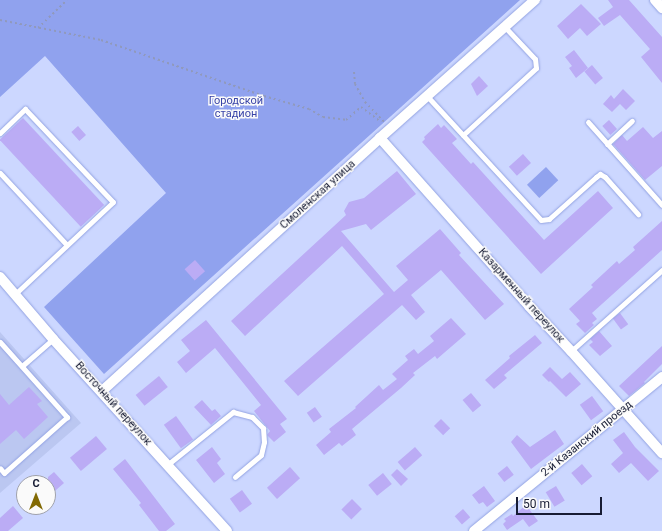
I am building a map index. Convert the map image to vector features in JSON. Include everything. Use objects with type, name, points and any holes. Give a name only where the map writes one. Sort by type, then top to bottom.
[{"type":"street","name":"Смоленская улица","points":[[102,391],[380,138],[535,0]]},
{"type":"street","points":[[655,0],[662,8]]},
{"type":"street","name":"Казарменный переулок","points":[[380,138],[662,453]]},
{"type":"street","name":"Восточный переулок","points":[[0,277],[53,339],[102,391],[227,531]]},
{"type":"street","name":"2-й Казанский проезд","points":[[474,531],[662,378]]},
{"type":"lane","points":[[463,135],[536,68],[535,59],[505,27]]},
{"type":"lane","points":[[427,96],[541,220],[548,219],[600,174],[605,177],[638,214]]},
{"type":"lane","points":[[0,133],[25,109],[113,202],[15,294]]},
{"type":"lane","points":[[607,144],[632,121]]},
{"type":"lane","points":[[588,122],[662,205]]},
{"type":"lane","points":[[0,173],[67,245]]},
{"type":"lane","points":[[571,351],[662,270]]},
{"type":"lane","points":[[22,366],[53,339]]},
{"type":"lane","points":[[0,342],[67,418],[4,473],[0,468]]},
{"type":"lane","points":[[167,465],[233,412],[252,417],[262,428],[264,442],[261,455],[235,477]]},
{"type":"path","points":[[37,28],[67,0]]},
{"type":"path","points":[[0,20],[101,40],[264,96],[309,109],[324,117],[346,120],[361,107],[390,129]]},
{"type":"path","points":[[354,72],[355,84],[365,102],[390,129]]},
{"type":"shaded area","points":[[0,332],[81,423],[21,475],[16,475],[16,479],[0,493]]},
{"type":"green space","name":"Городской стадион","points":[[0,0],[520,0],[104,374],[44,307],[166,193],[45,56],[0,97]]},
{"type":"green space","points":[[546,167],[558,180],[539,198],[527,185]]},
{"type":"building","points":[[608,0],[629,0],[662,37],[662,83],[641,57],[650,49],[620,15],[604,26],[598,18],[613,7]]},
{"type":"building","points":[[581,4],[601,24],[587,36],[580,28],[568,39],[557,26]]},
{"type":"building","points":[[574,50],[588,68],[576,78],[569,68],[572,66],[565,57]]},
{"type":"building","points":[[592,65],[603,78],[595,84],[584,71]]},
{"type":"building","points":[[479,76],[488,86],[477,96],[471,84]]},
{"type":"building","points":[[623,89],[635,101],[626,110],[620,104],[612,112],[603,104],[611,95],[614,99]]},
{"type":"building","points":[[23,118],[104,205],[81,227],[0,140]]},
{"type":"building","points":[[609,120],[617,129],[610,135],[602,126]]},
{"type":"building","points":[[438,124],[441,128],[444,125],[457,139],[452,143],[471,164],[473,162],[544,240],[598,191],[613,208],[541,274],[422,142],[425,139],[424,137]]},
{"type":"building","points":[[78,126],[86,135],[79,141],[71,132]]},
{"type":"building","points":[[643,127],[653,138],[662,131],[662,166],[645,180],[613,144],[622,135],[627,141]]},
{"type":"building","points":[[523,154],[531,163],[517,176],[509,167]]},
{"type":"building","points":[[397,171],[416,194],[371,230],[366,224],[341,231],[394,292],[408,280],[396,266],[440,229],[461,253],[459,255],[504,304],[485,320],[441,270],[411,295],[425,312],[416,320],[402,305],[298,396],[284,381],[384,294],[342,246],[245,336],[231,321],[346,215],[344,211],[349,202],[364,198]]},
{"type":"building","points":[[662,221],[662,250],[592,313],[597,319],[592,323],[594,325],[585,333],[576,324],[580,321],[569,309],[593,287],[591,285],[617,261],[619,264],[635,250],[633,247]]},
{"type":"building","points":[[195,260],[205,271],[195,281],[185,269]]},
{"type":"building","points":[[620,313],[628,324],[621,330],[613,318]]},
{"type":"building","points":[[451,318],[466,334],[437,359],[435,356],[413,373],[415,375],[401,388],[352,429],[356,435],[342,446],[339,443],[324,455],[316,445],[331,432],[329,429],[356,408],[355,407],[379,385],[383,390],[397,379],[392,374],[408,360],[405,356],[414,349],[418,354],[434,341],[430,336]]},
{"type":"building","points":[[206,320],[287,419],[280,424],[286,432],[274,442],[267,435],[270,431],[254,411],[261,405],[215,348],[186,373],[177,362],[190,351],[181,340]]},
{"type":"building","points":[[599,331],[612,346],[600,356],[589,345],[593,342],[590,339]]},
{"type":"building","points":[[535,335],[542,343],[504,375],[507,378],[494,389],[485,380],[510,358],[509,356]]},
{"type":"building","points":[[662,346],[662,364],[644,382],[645,383],[629,396],[619,386]]},
{"type":"building","points":[[550,367],[562,379],[570,372],[581,384],[566,397],[542,375]]},
{"type":"building","points":[[159,376],[168,387],[144,406],[136,395]]},
{"type":"building","points":[[29,387],[42,401],[37,404],[48,417],[24,439],[16,430],[0,444],[0,394],[9,405]]},
{"type":"building","points":[[471,393],[481,405],[473,412],[463,400]]},
{"type":"building","points":[[592,396],[603,411],[591,420],[580,405]]},
{"type":"building","points":[[202,400],[212,411],[215,409],[221,416],[211,425],[194,407]]},
{"type":"building","points":[[315,407],[322,417],[314,423],[307,413]]},
{"type":"building","points":[[176,416],[193,439],[181,448],[164,425]]},
{"type":"building","points":[[441,419],[450,428],[443,435],[434,426]]},
{"type":"building","points":[[555,430],[564,444],[531,469],[511,442],[517,435],[530,447]]},
{"type":"building","points":[[624,432],[635,447],[659,471],[648,481],[631,463],[619,473],[611,464],[623,453],[613,440]]},
{"type":"building","points":[[96,436],[107,449],[81,471],[70,458]]},
{"type":"building","points":[[212,447],[221,459],[217,463],[225,474],[214,483],[196,460]]},
{"type":"building","points":[[415,447],[422,455],[405,470],[398,462]]},
{"type":"building","points":[[125,459],[175,524],[166,531],[159,531],[139,505],[141,503],[113,469]]},
{"type":"building","points":[[582,464],[592,476],[582,485],[571,473]]},
{"type":"building","points":[[507,466],[514,475],[504,482],[498,473]]},
{"type":"building","points":[[290,467],[300,478],[277,499],[267,488]]},
{"type":"building","points":[[397,469],[408,479],[401,486],[391,475]]},
{"type":"building","points":[[54,472],[64,483],[56,490],[56,475],[50,475]]},
{"type":"building","points":[[383,473],[392,484],[377,496],[368,485]]},
{"type":"building","points":[[484,486],[495,501],[487,507],[483,502],[479,504],[472,495]]},
{"type":"building","points":[[556,486],[565,501],[554,507],[546,492]]},
{"type":"building","points":[[242,490],[252,504],[240,513],[230,499]]},
{"type":"building","points":[[352,499],[362,509],[351,520],[341,510]]},
{"type":"building","points":[[526,505],[538,521],[529,527],[523,519],[507,530],[503,524],[506,521],[504,519],[512,514],[513,516]]},
{"type":"building","points":[[13,506],[16,510],[16,515],[20,515],[23,518],[8,531],[0,531],[0,518]]},
{"type":"building","points":[[463,509],[470,517],[462,525],[455,516]]}]
